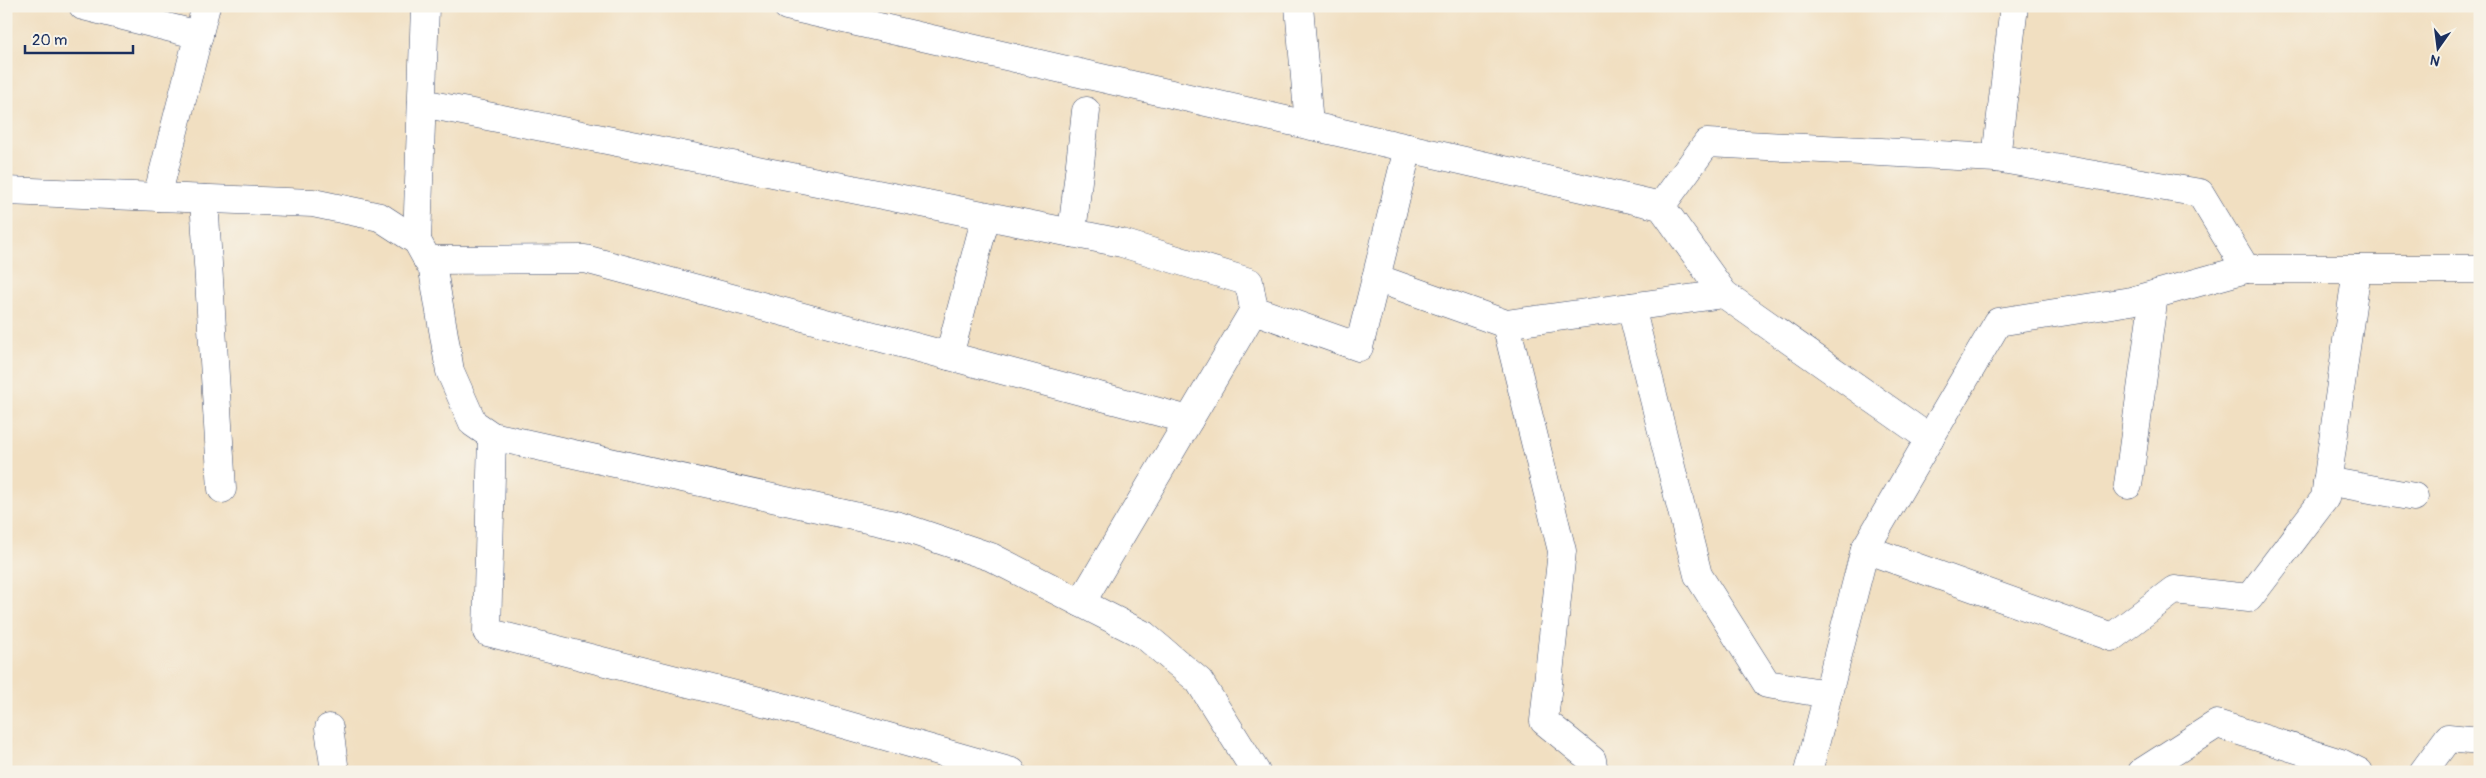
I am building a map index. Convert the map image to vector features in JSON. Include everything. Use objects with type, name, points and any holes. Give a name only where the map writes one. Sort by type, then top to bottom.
[{"type":"street","points":[[83,6],[199,35]]},
{"type":"street","points":[[157,197],[206,6]]},
{"type":"street","points":[[422,251],[422,103],[425,6]]},
{"type":"street","points":[[787,6],[1661,206],[1724,294],[1930,439]]},
{"type":"street","points":[[1299,6],[1309,125]]},
{"type":"street","points":[[1996,158],[2014,6]]},
{"type":"street","points":[[422,103],[1122,243],[1248,282],[1254,310],[1081,603]]},
{"type":"street","points":[[1072,233],[1086,110]]},
{"type":"street","points":[[1661,206],[1707,143],[1996,158],[2200,193],[2246,269]]},
{"type":"street","points":[[1254,310],[1359,347],[1408,148]]},
{"type":"street","points":[[6,191],[313,203],[380,217],[422,251],[432,270],[450,371],[472,423],[492,436],[899,526],[991,557],[1144,635],[1199,681],[1256,772]]},
{"type":"street","points":[[204,199],[222,489]]},
{"type":"street","points":[[949,356],[986,216]]},
{"type":"street","points":[[422,251],[585,259],[1189,420]]},
{"type":"street","points":[[1808,772],[1865,549],[1998,322],[2131,301],[2246,269],[2480,270]]},
{"type":"street","points":[[1865,549],[2112,637],[2174,590],[2249,598],[2325,498],[2357,269]]},
{"type":"street","points":[[1376,278],[1506,324],[1724,294]]},
{"type":"street","points":[[2128,485],[2154,295]]},
{"type":"street","points":[[1631,306],[1698,575],[1767,684],[1828,694]]},
{"type":"street","points":[[1506,324],[1562,551],[1544,720],[1592,760],[1594,772]]},
{"type":"street","points":[[492,436],[488,632],[779,706],[1012,772]]},
{"type":"street","points":[[2328,481],[2414,497]]},
{"type":"street","points":[[2142,772],[2217,724],[2347,769]]},
{"type":"street","points":[[329,728],[335,772]]},
{"type":"street","points":[[2423,772],[2448,738],[2480,740]]}]
